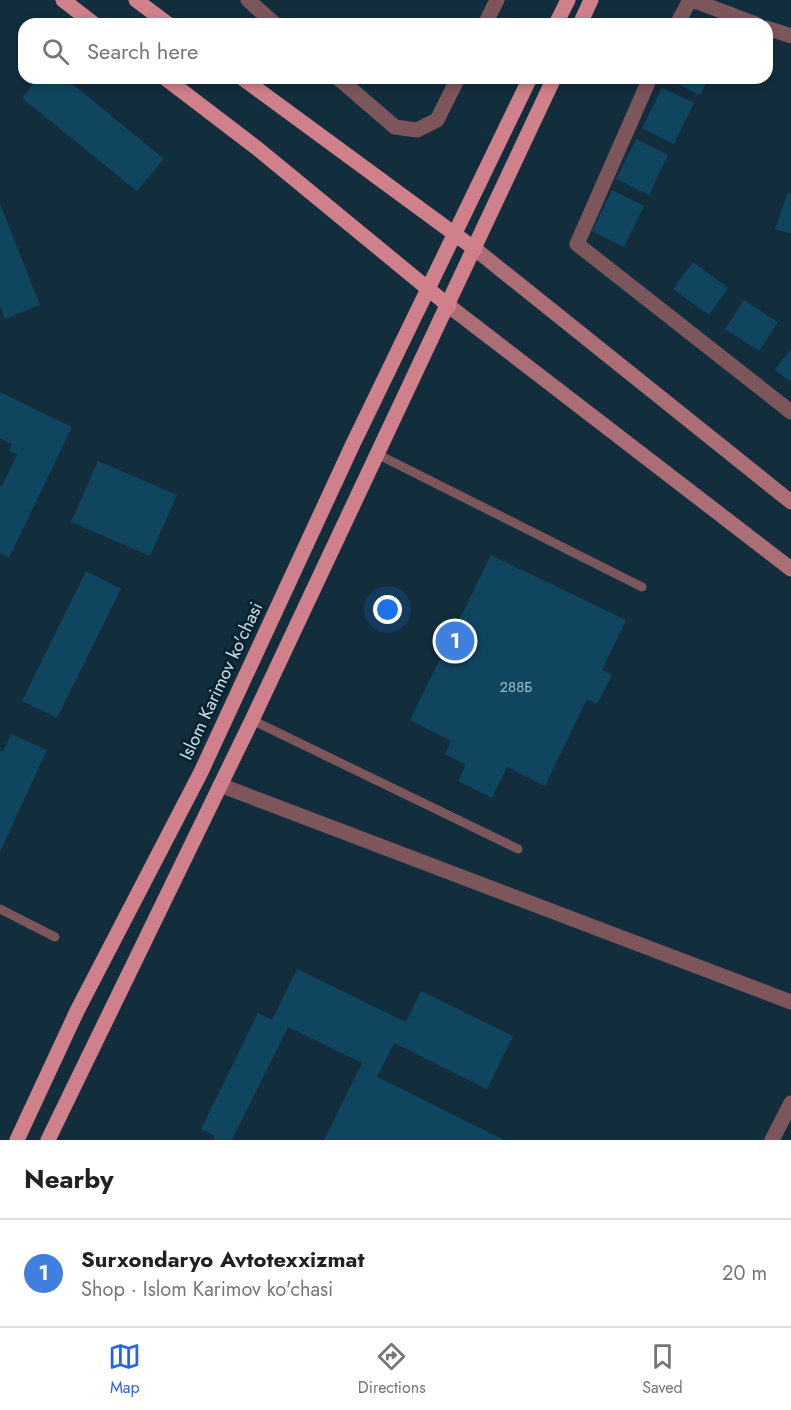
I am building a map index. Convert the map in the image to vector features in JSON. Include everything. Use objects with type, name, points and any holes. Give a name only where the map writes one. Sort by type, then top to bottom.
[{"type":"main road","points":[[63,0],[86,18]]},
{"type":"main road","points":[[136,0],[160,18]]},
{"type":"main road","points":[[559,18],[568,0]]},
{"type":"main road","points":[[583,18],[591,0]]},
{"type":"main road","points":[[173,84],[258,149],[449,306]]},
{"type":"main road","points":[[250,84],[475,249]]},
{"type":"main road","name":"Islom Karimov ko'chasi","points":[[17,1140],[77,1011],[201,772],[347,456],[528,84]]},
{"type":"main road","points":[[48,1140],[252,720],[449,306],[551,84]]},
{"type":"street","points":[[248,0],[268,18]]},
{"type":"street","points":[[488,18],[497,0]]},
{"type":"street","points":[[680,18],[691,0],[740,18]]},
{"type":"street","points":[[773,30],[791,36]]},
{"type":"street","points":[[345,84],[395,127],[417,130],[436,120],[455,84]]},
{"type":"street","points":[[647,84],[577,243],[791,412]]},
{"type":"street","points":[[475,249],[791,502]]},
{"type":"street","points":[[449,306],[791,569]]},
{"type":"street","points":[[220,785],[791,1002]]},
{"type":"street","points":[[772,1140],[791,1103]]},
{"type":"lane","points":[[377,454],[642,587]]},
{"type":"lane","points":[[252,720],[518,849]]},
{"type":"lane","points":[[0,909],[55,937]]},
{"type":"building","points":[[33,84],[72,84],[164,159],[137,191],[22,98]]},
{"type":"building","points":[[677,84],[706,84],[700,95]]},
{"type":"building","points":[[662,88],[694,103],[674,144],[642,128]]},
{"type":"building","points":[[636,139],[668,155],[649,195],[616,179]]},
{"type":"building","points":[[612,190],[644,206],[624,247],[592,231]]},
{"type":"building","points":[[788,192],[791,194],[791,234],[775,229]]},
{"type":"building","points":[[0,204],[40,305],[5,319],[0,306]]},
{"type":"building","points":[[693,262],[728,288],[709,315],[673,289]]},
{"type":"building","points":[[744,300],[778,322],[759,351],[725,329]]},
{"type":"building","points":[[791,349],[791,382],[775,370]]},
{"type":"building","points":[[0,392],[72,427],[9,558],[0,553],[0,486],[17,455],[9,451],[12,444],[0,439]]},
{"type":"building","points":[[98,461],[177,495],[150,556],[71,522]]},
{"type":"building","points":[[491,555],[626,620],[602,670],[612,675],[597,704],[587,699],[545,786],[507,767],[492,798],[458,781],[466,765],[445,754],[451,741],[410,720]]},
{"type":"building","points":[[86,571],[121,589],[57,718],[22,701]]},
{"type":"building","points":[[11,734],[47,750],[0,852],[0,750],[3,751]]},
{"type":"building","points":[[297,969],[406,1022],[421,991],[513,1036],[487,1089],[394,1043],[377,1077],[504,1140],[324,1140],[362,1063],[288,1027],[232,1140],[213,1140],[215,1136],[201,1129],[258,1013],[272,1020]]},
{"type":"place","name":"Surxondaryo Avtotexxizmat","points":[[455,641]]}]
